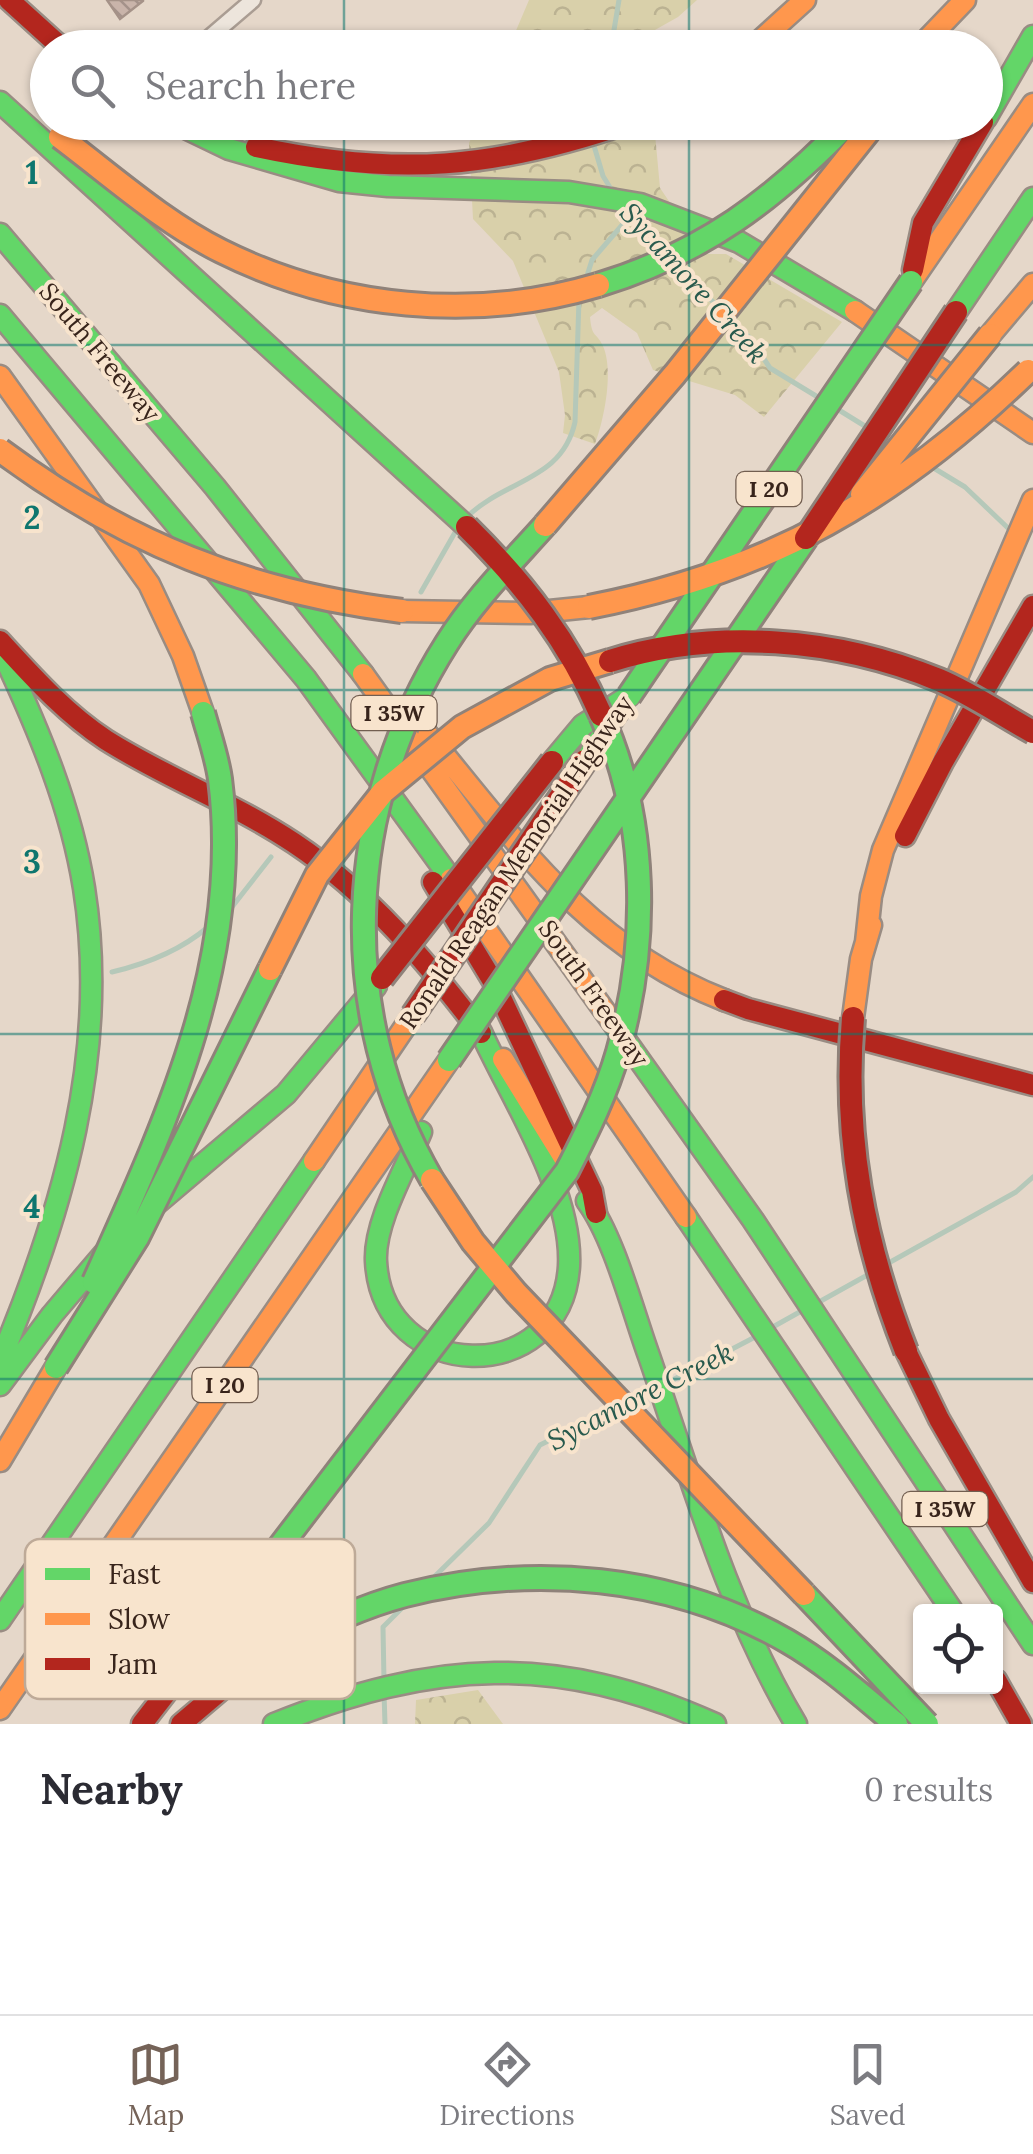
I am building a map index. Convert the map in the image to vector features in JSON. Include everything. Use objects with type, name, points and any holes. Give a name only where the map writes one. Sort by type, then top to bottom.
[{"type":"main road","points":[[9,0],[42,30]]},
{"type":"main road","points":[[772,30],[805,0]]},
{"type":"main road","points":[[936,30],[965,0]]},
{"type":"main road","points":[[955,30],[980,0]]},
{"type":"main road","points":[[1003,87],[1033,36]]},
{"type":"main road","points":[[0,89],[30,118]]},
{"type":"main road","points":[[0,102],[30,124]]},
{"type":"main road","name":"Ronald Reagan Memorial Highway","points":[[55,1539],[1033,104]]},
{"type":"main road","points":[[51,140],[240,260],[289,280],[345,295],[440,306],[563,295],[689,251],[742,219],[830,140]]},
{"type":"main road","points":[[52,140],[467,528],[517,580],[561,637],[592,694],[621,773],[634,836],[639,904],[636,971],[610,1080],[582,1145],[545,1203],[286,1539]]},
{"type":"main road","points":[[205,140],[306,174],[350,182],[430,178],[593,194],[642,204],[710,227],[804,276],[1033,432]]},
{"type":"main road","points":[[237,140],[314,161],[402,169],[430,178],[576,140]]},
{"type":"main road","points":[[861,140],[658,396],[496,580],[447,643],[420,688],[380,785],[363,874],[362,939],[369,1018],[384,1075],[405,1132],[460,1226],[522,1298],[928,1724]]},
{"type":"main road","points":[[911,282],[923,222],[972,140]]},
{"type":"main road","name":"I 20","points":[[117,1539],[796,555],[1033,198]]},
{"type":"main road","name":"South Freeway","points":[[0,234],[215,487],[391,709],[753,1220],[1033,1644]]},
{"type":"main road","points":[[796,555],[866,490],[1033,284]]},
{"type":"main road","name":"South Freeway","points":[[0,315],[306,679],[409,818],[708,1248],[948,1604]]},
{"type":"main road","points":[[0,450],[93,515],[170,553],[256,584],[377,609],[504,613],[562,610],[642,598],[689,586],[753,562],[810,533],[934,455],[1000,399],[1033,364]]},
{"type":"main road","points":[[0,376],[149,584],[183,656],[202,713],[220,778],[225,837],[223,897],[200,1023],[170,1111],[56,1366]]},
{"type":"main road","points":[[1033,500],[883,850],[871,896],[850,1043],[849,1087],[853,1162],[878,1278],[906,1351],[948,1435],[1033,1582]]},
{"type":"main road","points":[[866,942],[897,854],[921,802],[1033,606]]},
{"type":"main road","points":[[0,1460],[137,1238],[324,866],[383,792],[468,720],[530,687],[615,657],[703,642],[775,640],[842,648],[911,668],[964,690],[1033,732]]},
{"type":"main road","points":[[0,644],[82,722],[294,843],[353,888],[420,955],[481,1032],[527,1095],[596,1213],[631,1301],[735,1606],[796,1724]]},
{"type":"main road","points":[[0,644],[52,766],[71,830],[84,890],[91,984],[86,1073],[70,1153],[47,1236],[0,1361]]},
{"type":"main road","points":[[0,1385],[110,1246],[285,1094],[324,1052],[582,725],[629,696]]},
{"type":"main road","points":[[391,709],[425,732],[574,907],[648,966],[706,996],[748,1010],[1033,1085]]},
{"type":"main road","points":[[409,818],[414,852],[494,983],[592,1191],[596,1213]]},
{"type":"main road","points":[[449,1060],[382,1227],[377,1274],[393,1317],[415,1339],[450,1356],[492,1357],[519,1348],[551,1320],[567,1283],[569,1256],[564,1226],[544,1169],[481,1032]]},
{"type":"main road","points":[[355,1611],[398,1595],[508,1576],[571,1576],[677,1596],[774,1634],[830,1670],[896,1724]]},
{"type":"main road","name":"Ronald Reagan Memorial Highway","points":[[0,1620],[25,1583]]},
{"type":"main road","name":"I 20","points":[[0,1708],[25,1672]]},
{"type":"main road","points":[[355,1694],[421,1677],[520,1672],[602,1682],[662,1700],[716,1724]]},
{"type":"main road","points":[[1003,1692],[1021,1724]]},
{"type":"main road","points":[[142,1724],[161,1699]]},
{"type":"main road","points":[[181,1724],[210,1699]]},
{"type":"main road","points":[[274,1724],[337,1699]]},
{"type":"street","points":[[218,30],[253,0]]},
{"type":"green space","points":[[529,0],[697,0],[655,30],[516,30]]},
{"type":"green space","points":[[656,140],[660,188],[705,254],[726,254],[842,322],[764,417],[735,395],[653,370],[637,333],[602,308],[590,317],[608,368],[595,444],[563,433],[565,415],[559,372],[513,261],[473,219],[469,143]]},
{"type":"green space","points":[[478,1690],[503,1724],[415,1724],[416,1700]]},
{"type":"building","points":[[107,0],[143,0],[143,1],[120,19]]},
{"type":"waterway","name":"Sycamore Creek","points":[[614,30],[619,0]]},
{"type":"waterway","name":"Sycamore Creek","points":[[592,140],[611,189]]},
{"type":"waterway","name":"Sycamore Creek","points":[[622,207],[665,254]]},
{"type":"waterway","points":[[586,279],[592,260],[629,217]]},
{"type":"waterway","name":"Sycamore Creek","points":[[677,265],[718,307]]},
{"type":"waterway","points":[[467,517],[482,504],[545,468],[568,441],[575,422],[579,299]]},
{"type":"waterway","name":"Sycamore Creek","points":[[730,318],[750,338],[770,368],[821,399]]},
{"type":"waterway","name":"Sycamore Creek","points":[[834,407],[868,428]]},
{"type":"waterway","name":"Sycamore Creek","points":[[932,467],[965,487],[1009,529]]},
{"type":"waterway","points":[[421,592],[457,529]]},
{"type":"waterway","points":[[232,907],[271,857]]},
{"type":"waterway","points":[[112,972],[163,955],[208,927]]},
{"type":"waterway","name":"Sycamore Creek","points":[[885,1265],[1016,1192],[1033,1177]]},
{"type":"waterway","name":"Sycamore Creek","points":[[819,1302],[871,1273]]},
{"type":"waterway","name":"Sycamore Creek","points":[[771,1328],[805,1309]]},
{"type":"waterway","name":"Sycamore Creek","points":[[665,1384],[757,1336]]},
{"type":"waterway","name":"Sycamore Creek","points":[[633,1399],[655,1389]]},
{"type":"waterway","name":"Sycamore Creek","points":[[430,1581],[489,1523],[540,1445],[614,1408]]},
{"type":"waterway","name":"Sycamore Creek","points":[[384,1681],[383,1627],[404,1606]]},
{"type":"waterway","name":"Sycamore Creek","points":[[384,1692],[385,1724]]},
{"type":"traffic: fast","points":[[1003,88],[1033,36]]},
{"type":"traffic: fast","points":[[0,102],[30,129]]},
{"type":"traffic: fast","points":[[42,140],[467,527]]},
{"type":"traffic: fast","points":[[210,140],[339,181],[569,192],[640,204],[739,242],[855,311]]},
{"type":"traffic: fast","points":[[598,285],[671,257],[735,221],[793,176],[831,140]]},
{"type":"traffic: fast","points":[[956,312],[1033,198]]},
{"type":"traffic: fast","points":[[0,234],[215,487],[363,674]]},
{"type":"traffic: fast","points":[[629,696],[911,282]]},
{"type":"traffic: fast","points":[[0,315],[306,679],[451,879]]},
{"type":"traffic: fast","points":[[432,1180],[400,1116],[379,1048],[367,979],[364,910],[371,840],[387,772],[413,706],[447,643],[481,597],[545,525]]},
{"type":"traffic: fast","points":[[449,1060],[806,538]]},
{"type":"traffic: fast","points":[[0,1361],[61,1188],[85,1070],[91,1010],[84,888],[71,828],[30,713],[5,658]]},
{"type":"traffic: fast","points":[[552,762],[583,725],[629,696]]},
{"type":"traffic: fast","points":[[585,761],[618,712]]},
{"type":"traffic: fast","points":[[94,1282],[172,1100],[209,975],[220,911],[224,846],[220,779],[203,713]]},
{"type":"traffic: fast","points":[[286,1539],[567,1171],[608,1083],[635,968],[639,882],[628,796],[601,715]]},
{"type":"traffic: fast","points":[[56,1367],[137,1238],[270,969]]},
{"type":"traffic: fast","points":[[149,1210],[286,1094],[376,986]]},
{"type":"traffic: fast","points":[[421,1132],[380,1229],[376,1261],[386,1302],[408,1331],[438,1349],[472,1356],[506,1351],[537,1334],[559,1306],[569,1266],[568,1237],[538,1146],[481,1032]]},
{"type":"traffic: fast","points":[[626,1041],[753,1220],[1033,1644]]},
{"type":"traffic: fast","points":[[55,1539],[314,1161]]},
{"type":"traffic: fast","points":[[587,1201],[606,1234],[622,1276],[731,1590],[796,1724]]},
{"type":"traffic: fast","points":[[686,1217],[948,1604]]},
{"type":"traffic: fast","points":[[0,1385],[103,1255]]},
{"type":"traffic: fast","points":[[355,1613],[405,1595],[502,1579],[600,1581],[649,1589],[697,1601],[787,1641],[896,1724]]},
{"type":"traffic: fast","points":[[0,1620],[25,1583]]},
{"type":"traffic: fast","points":[[804,1594],[927,1724]]},
{"type":"traffic: fast","points":[[355,1696],[442,1677],[494,1673],[547,1675],[657,1701],[715,1724]]},
{"type":"traffic: fast","points":[[274,1724],[346,1699]]},
{"type":"traffic: slow","points":[[772,30],[805,0]]},
{"type":"traffic: slow","points":[[936,30],[965,0]]},
{"type":"traffic: slow","points":[[911,282],[1033,104]]},
{"type":"traffic: slow","points":[[64,140],[200,239],[265,271],[312,286],[407,304],[455,306],[551,297],[598,285]]},
{"type":"traffic: slow","points":[[545,525],[675,374],[862,140]]},
{"type":"traffic: slow","points":[[990,335],[1033,284]]},
{"type":"traffic: slow","points":[[855,311],[1033,433]]},
{"type":"traffic: slow","points":[[862,494],[990,335]]},
{"type":"traffic: slow","points":[[589,607],[715,573],[773,551],[827,524],[929,457],[1028,371]]},
{"type":"traffic: slow","points":[[0,376],[149,584],[183,656],[203,713]]},
{"type":"traffic: slow","points":[[0,450],[94,512],[190,558],[291,591],[402,611]]},
{"type":"traffic: slow","points":[[866,942],[871,896],[883,850],[1033,500]]},
{"type":"traffic: slow","points":[[402,611],[530,613],[589,607]]},
{"type":"traffic: slow","points":[[270,969],[317,875],[383,792],[462,727],[550,679],[610,661]]},
{"type":"traffic: slow","points":[[363,674],[626,1041]]},
{"type":"traffic: slow","points":[[428,735],[525,852],[595,922],[676,978],[724,1000]]},
{"type":"traffic: slow","points":[[451,879],[686,1217]]},
{"type":"traffic: slow","points":[[853,1018],[861,959],[871,925]]},
{"type":"traffic: slow","points":[[314,1161],[413,1015]]},
{"type":"traffic: slow","points":[[503,1059],[569,1166]]},
{"type":"traffic: slow","points":[[118,1539],[449,1060]]},
{"type":"traffic: slow","points":[[432,1180],[473,1242],[516,1293],[804,1594]]},
{"type":"traffic: slow","points":[[0,1461],[56,1367]]},
{"type":"traffic: slow","points":[[0,1709],[25,1673]]},
{"type":"traffic: jam","points":[[9,0],[42,30]]},
{"type":"traffic: jam","points":[[256,147],[401,165],[490,158],[574,140]]},
{"type":"traffic: jam","points":[[913,270],[923,223],[972,140]]},
{"type":"traffic: jam","points":[[806,538],[956,312]]},
{"type":"traffic: jam","points":[[467,527],[543,615],[575,663],[601,715]]},
{"type":"traffic: jam","points":[[905,836],[1033,606]]},
{"type":"traffic: jam","points":[[0,641],[63,706],[106,740],[271,829],[347,884],[440,980],[481,1033]]},
{"type":"traffic: jam","points":[[610,661],[692,644],[734,641],[818,647],[900,666],[939,680],[1033,732]]},
{"type":"traffic: jam","points":[[413,1015],[585,761]]},
{"type":"traffic: jam","points":[[382,978],[552,762]]},
{"type":"traffic: jam","points":[[433,882],[494,983],[592,1191],[596,1213]]},
{"type":"traffic: jam","points":[[724,1000],[1033,1085]]},
{"type":"traffic: jam","points":[[853,1018],[851,1104],[860,1188],[878,1269],[906,1351]]},
{"type":"traffic: jam","points":[[906,1351],[939,1419],[1033,1582]]},
{"type":"traffic: jam","points":[[1003,1692],[1021,1724]]},
{"type":"traffic: jam","points":[[142,1724],[161,1699]]},
{"type":"traffic: jam","points":[[181,1724],[210,1699]]}]
